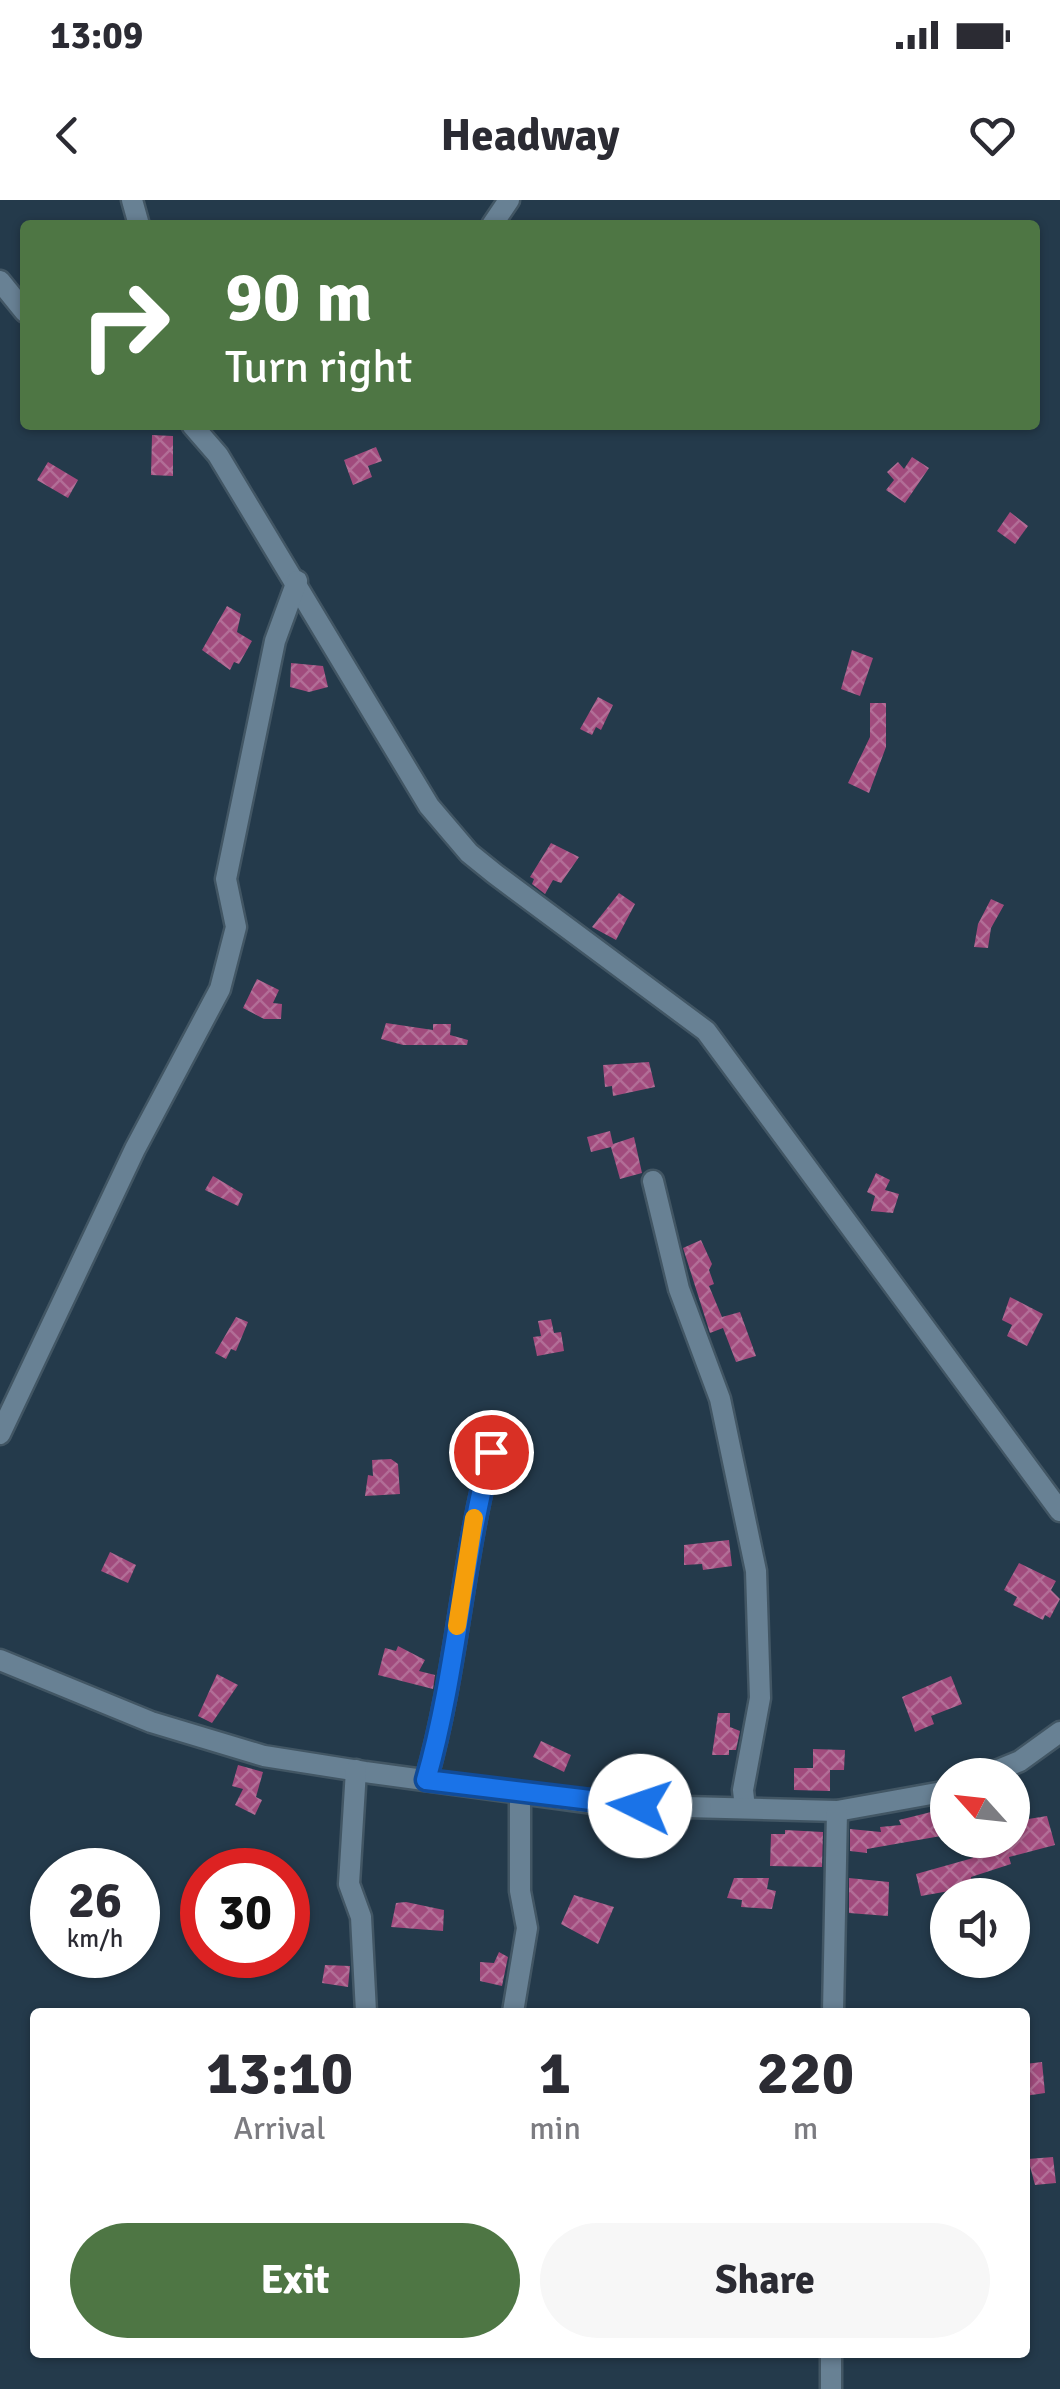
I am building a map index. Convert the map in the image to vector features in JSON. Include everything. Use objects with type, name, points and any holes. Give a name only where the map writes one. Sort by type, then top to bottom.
[{"type":"street","points":[[0,281],[20,306]]},
{"type":"street","points":[[196,430],[218,455],[429,806],[469,852],[495,874],[706,1032],[1060,1511]]},
{"type":"street","points":[[0,1434],[135,1149],[220,989],[236,926],[226,879],[275,642],[296,582]]},
{"type":"street","points":[[652,1182],[680,1289],[720,1398],[756,1570],[760,1698],[743,1790],[746,1808]]},
{"type":"street","points":[[426,1780],[453,1658],[467,1548],[491,1452]]},
{"type":"street","points":[[0,1660],[151,1722],[264,1756],[356,1770],[608,1805],[837,1812],[930,1794]]},
{"type":"street","points":[[1024,1758],[1060,1732]]},
{"type":"street","points":[[356,1770],[349,1884],[362,1917],[366,2008]]},
{"type":"street","points":[[515,2008],[527,1928],[520,1891],[520,1792]]},
{"type":"street","points":[[833,2008],[837,1812]]},
{"type":"street","points":[[831,2358],[831,2389]]},
{"type":"building","points":[[152,435],[173,436],[173,476],[151,475]]},
{"type":"building","points":[[376,447],[382,461],[368,466],[372,477],[353,485],[344,460]]},
{"type":"building","points":[[912,457],[929,468],[905,503],[886,490],[894,480],[887,472],[898,462],[904,469]]},
{"type":"building","points":[[48,462],[78,480],[68,498],[37,480]]},
{"type":"building","points":[[1010,512],[1028,526],[1015,544],[997,531]]},
{"type":"building","points":[[227,606],[241,614],[237,632],[252,641],[239,664],[234,662],[230,670],[202,650]]},
{"type":"building","points":[[852,650],[873,658],[860,696],[841,689]]},
{"type":"building","points":[[291,663],[323,666],[328,687],[309,692],[290,687]]},
{"type":"building","points":[[598,697],[613,705],[601,730],[596,727],[592,735],[580,729]]},
{"type":"building","points":[[870,703],[886,703],[886,747],[869,793],[848,783],[870,737]]},
{"type":"building","points":[[551,843],[579,857],[561,883],[553,880],[545,894],[532,884],[534,879],[530,877]]},
{"type":"building","points":[[619,893],[635,904],[616,940],[592,927]]},
{"type":"building","points":[[991,899],[1004,905],[991,928],[988,948],[974,947],[978,924]]},
{"type":"building","points":[[257,979],[279,990],[273,1003],[282,1004],[281,1019],[264,1019],[243,1008]]},
{"type":"building","points":[[386,1023],[433,1030],[433,1024],[451,1024],[450,1035],[468,1040],[467,1045],[403,1045],[381,1039]]},
{"type":"building","points":[[649,1062],[655,1087],[613,1096],[612,1086],[605,1087],[603,1065]]},
{"type":"building","points":[[610,1131],[613,1144],[634,1137],[642,1173],[620,1179],[611,1147],[591,1152],[587,1137]]},
{"type":"building","points":[[876,1173],[890,1180],[885,1190],[899,1194],[893,1213],[871,1211],[875,1196],[867,1192]]},
{"type":"building","points":[[213,1176],[243,1194],[238,1206],[205,1190]]},
{"type":"building","points":[[701,1240],[712,1264],[709,1270],[714,1284],[709,1286],[722,1317],[740,1312],[756,1356],[736,1362],[723,1328],[710,1333],[683,1248]]},
{"type":"building","points":[[1010,1297],[1043,1314],[1027,1346],[1007,1336],[1012,1325],[1002,1320]]},
{"type":"building","points":[[236,1317],[248,1322],[236,1351],[231,1349],[226,1359],[215,1353]]},
{"type":"building","points":[[551,1319],[554,1333],[561,1332],[564,1351],[537,1356],[533,1337],[541,1336],[538,1321]]},
{"type":"building","points":[[391,1459],[398,1464],[400,1494],[365,1496],[368,1475],[373,1476],[372,1460]]},
{"type":"building","points":[[729,1540],[732,1566],[703,1570],[702,1564],[684,1565],[684,1545]]},
{"type":"building","points":[[110,1552],[136,1565],[128,1583],[101,1571]]},
{"type":"building","points":[[1019,1563],[1056,1581],[1051,1590],[1060,1599],[1050,1618],[1045,1615],[1043,1620],[1013,1605],[1017,1597],[1004,1590]]},
{"type":"building","points":[[398,1646],[425,1660],[419,1671],[435,1675],[433,1689],[378,1675],[385,1648],[396,1651]]},
{"type":"building","points":[[217,1674],[238,1685],[212,1723],[198,1716]]},
{"type":"building","points":[[951,1676],[962,1704],[931,1716],[934,1724],[915,1732],[902,1697]]},
{"type":"building","points":[[718,1713],[730,1713],[730,1727],[740,1731],[736,1750],[729,1750],[729,1755],[712,1755]]},
{"type":"building","points":[[541,1741],[571,1755],[564,1772],[533,1757]]},
{"type":"building","points":[[813,1749],[845,1750],[844,1770],[830,1770],[830,1791],[794,1790],[794,1768],[813,1768]]},
{"type":"building","points":[[238,1765],[263,1772],[256,1797],[262,1800],[255,1815],[235,1805],[243,1789],[232,1786]]},
{"type":"building","points":[[930,1812],[930,1838],[867,1849],[867,1853],[850,1851],[850,1829],[881,1832],[880,1827],[901,1825],[899,1820]]},
{"type":"building","points":[[1047,1816],[1055,1845],[1030,1852],[1030,1819]]},
{"type":"building","points":[[785,1830],[823,1832],[822,1867],[770,1866],[771,1834],[785,1834]]},
{"type":"building","points":[[973,1858],[1009,1858],[1011,1864],[971,1878],[930,1878],[930,1894],[921,1896],[916,1874]]},
{"type":"building","points":[[734,1878],[769,1878],[767,1889],[776,1891],[772,1909],[741,1907],[742,1900],[727,1898]]},
{"type":"building","points":[[849,1878],[889,1882],[888,1916],[849,1913]]},
{"type":"building","points":[[574,1895],[614,1907],[598,1944],[561,1924]]},
{"type":"building","points":[[396,1903],[444,1910],[443,1931],[391,1927]]},
{"type":"building","points":[[499,1952],[508,1957],[502,1986],[480,1981],[480,1962],[494,1963]]},
{"type":"building","points":[[325,1965],[350,1966],[348,1987],[322,1983]]},
{"type":"building","points":[[1042,2062],[1045,2093],[1030,2095],[1030,2063]]},
{"type":"building","points":[[1053,2157],[1056,2183],[1035,2185],[1030,2159]]},
{"type":"slow traffic","points":[[457,1626],[474,1518]]},
{"type":"route","points":[[491,1452],[467,1548],[453,1658],[426,1780],[640,1806]]}]
